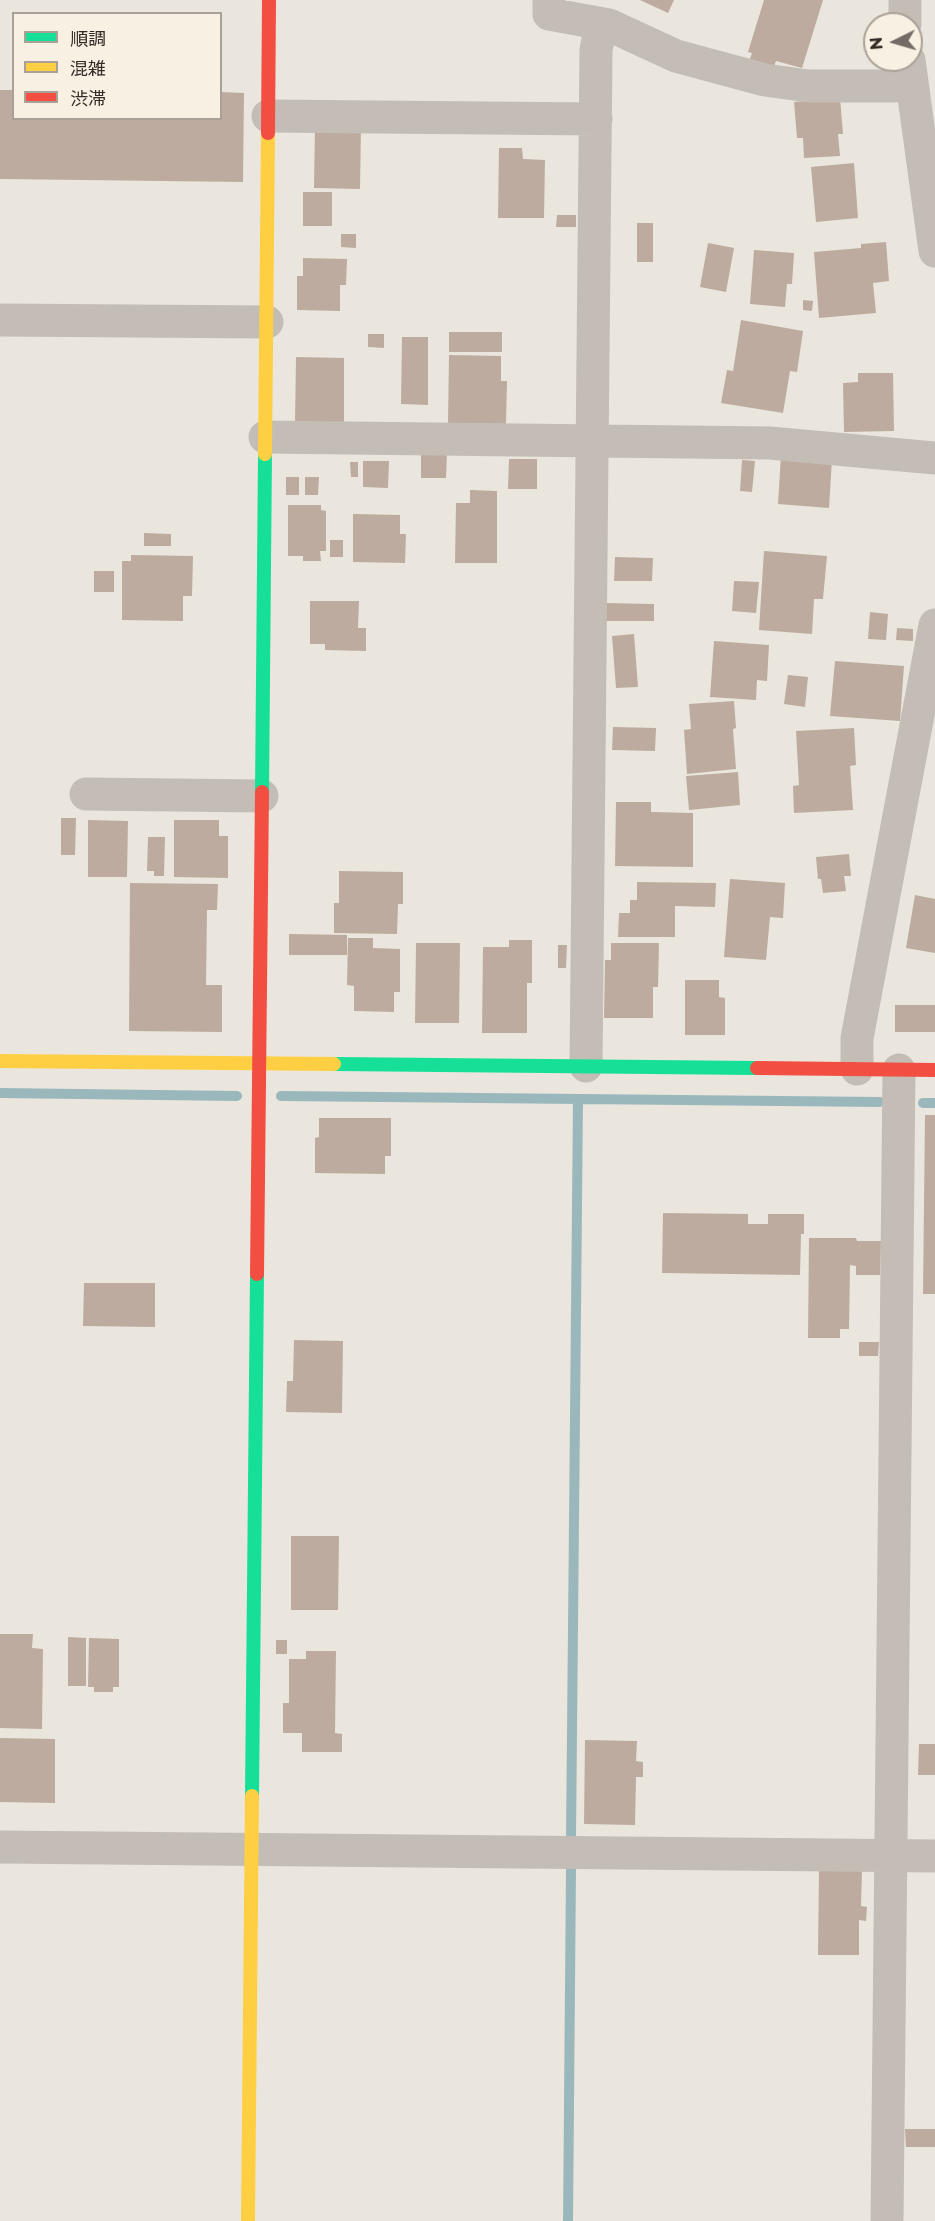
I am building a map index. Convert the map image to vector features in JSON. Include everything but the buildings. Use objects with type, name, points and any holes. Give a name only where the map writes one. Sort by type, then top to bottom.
[{"type":"street","points":[[248,2221],[269,0]]},
{"type":"street","points":[[549,0],[549,14],[609,25],[676,56],[765,80],[808,86],[895,86],[910,72]]},
{"type":"street","points":[[586,1066],[596,50],[601,24]]},
{"type":"street","points":[[910,72],[928,156],[935,251]]},
{"type":"street","points":[[268,116],[596,119]]},
{"type":"street","points":[[0,320],[267,322]]},
{"type":"street","points":[[265,437],[771,443],[935,458]]},
{"type":"street","points":[[857,1069],[858,1038],[932,658],[935,625]]},
{"type":"street","points":[[86,794],[262,796]]},
{"type":"street","points":[[0,1061],[935,1070]]},
{"type":"street","points":[[887,2221],[899,1070]]},
{"type":"street","points":[[0,1847],[935,1856]]},
{"type":"waterway","points":[[0,1093],[237,1096]]},
{"type":"waterway","points":[[281,1096],[880,1102]]},
{"type":"waterway","points":[[571,1837],[578,1099]]},
{"type":"waterway","points":[[923,1103],[935,1103]]},
{"type":"waterway","points":[[568,2221],[571,1869]]},
{"type":"traffic: fast","points":[[262,792],[265,454]]},
{"type":"traffic: fast","points":[[334,1064],[757,1068]]},
{"type":"traffic: fast","points":[[252,1796],[257,1274]]},
{"type":"traffic: slow","points":[[265,454],[268,133]]},
{"type":"traffic: slow","points":[[0,1061],[334,1064]]},
{"type":"traffic: slow","points":[[248,2221],[252,1796]]},
{"type":"traffic: jam","points":[[268,133],[269,0]]},
{"type":"traffic: jam","points":[[257,1274],[262,792]]},
{"type":"traffic: jam","points":[[757,1068],[935,1070]]}]
